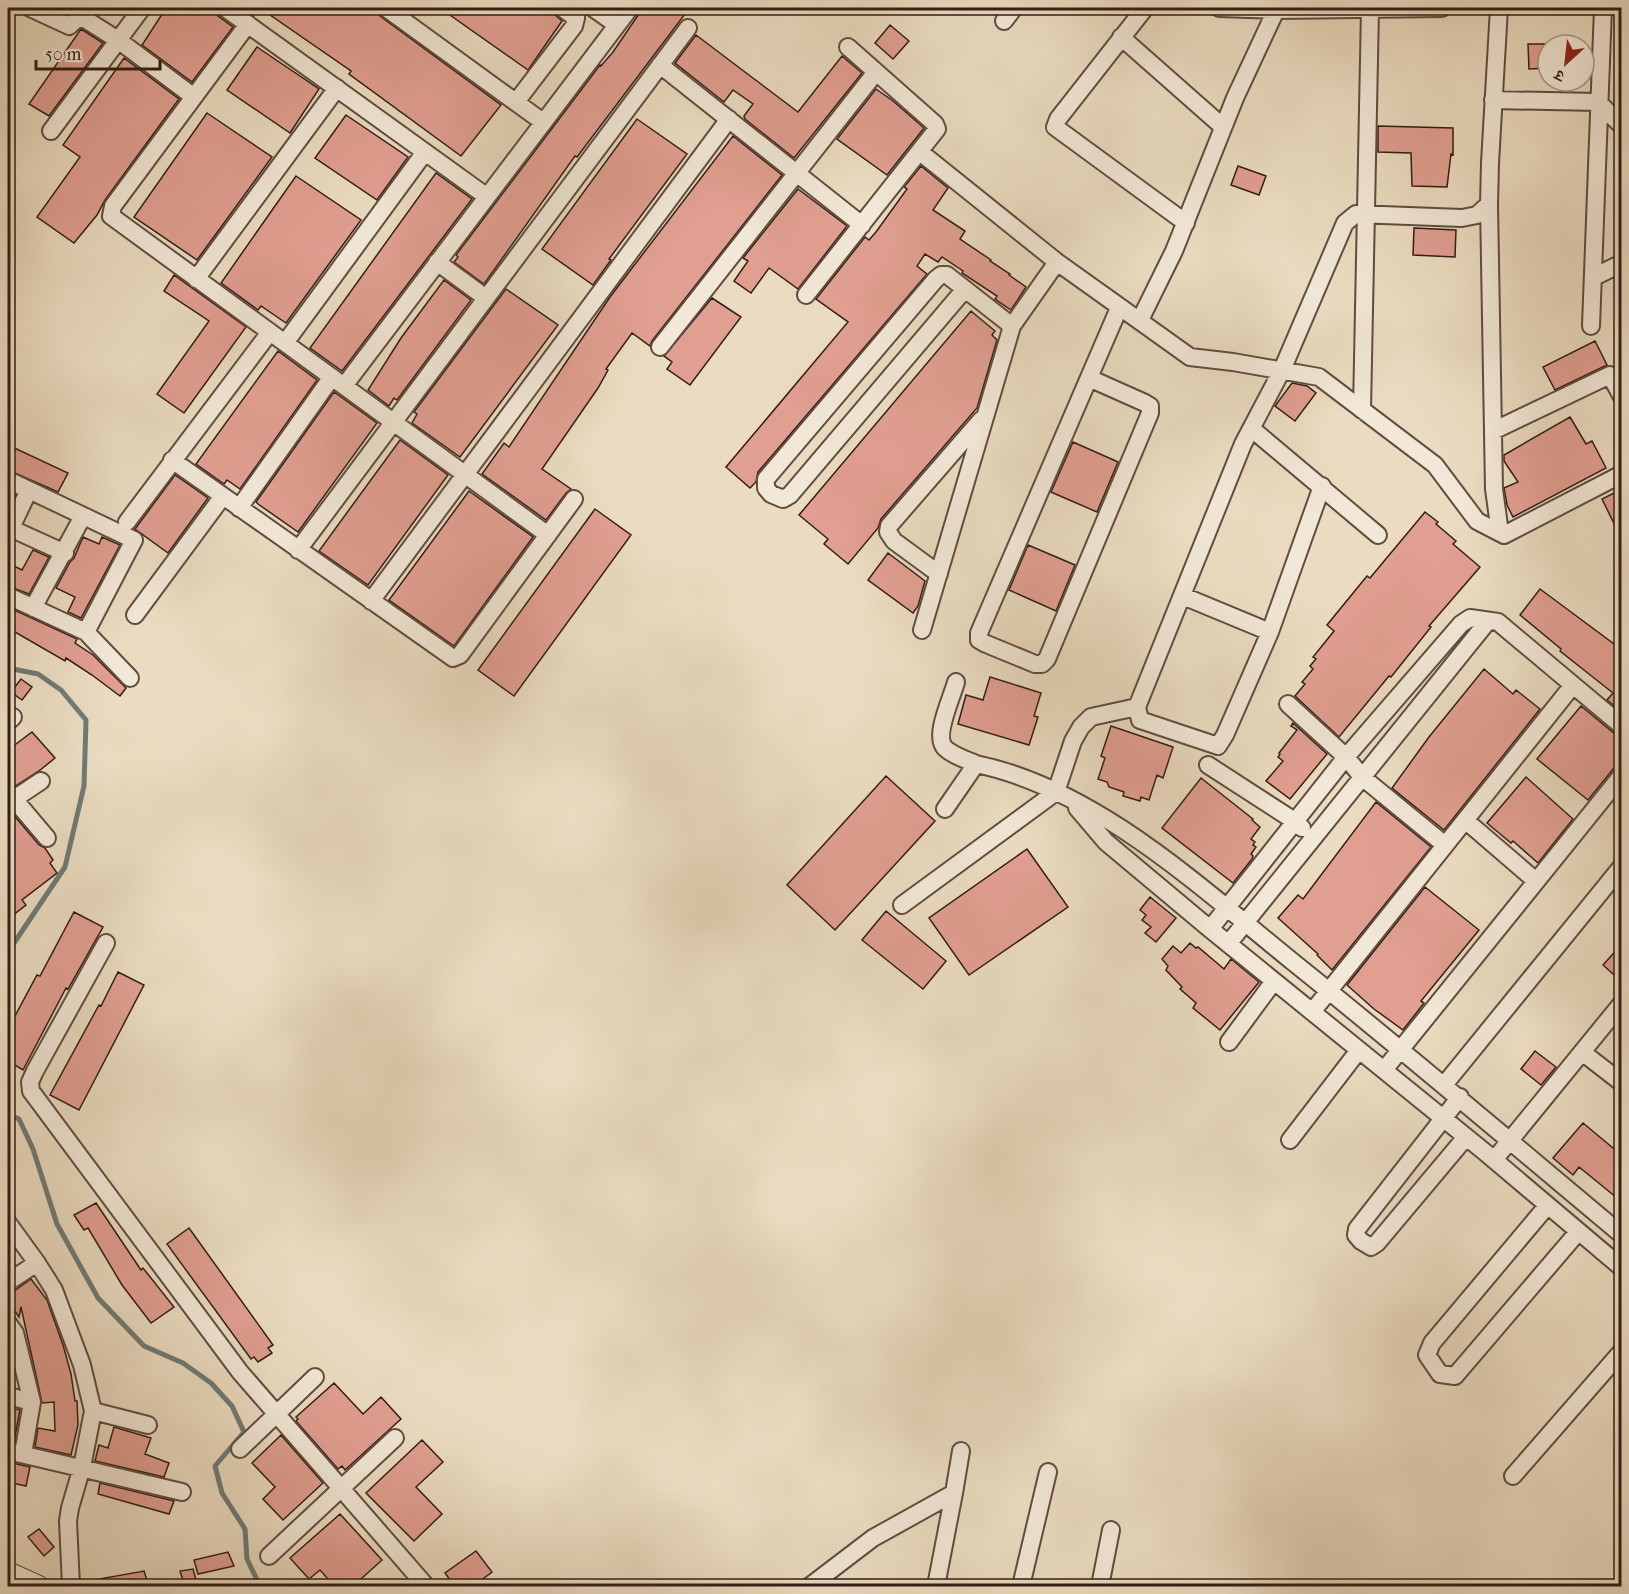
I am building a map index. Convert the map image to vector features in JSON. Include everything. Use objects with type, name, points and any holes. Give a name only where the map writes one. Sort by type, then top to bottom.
[{"type":"street","points":[[30,8],[69,26],[83,12],[194,97]]},
{"type":"street","points":[[51,131],[142,8]]},
{"type":"street","points":[[225,8],[486,196]]},
{"type":"street","points":[[516,102],[574,26],[576,18],[561,8]]},
{"type":"street","points":[[593,8],[617,25]]},
{"type":"street","points":[[239,508],[338,382],[437,262],[630,8]]},
{"type":"street","points":[[1144,8],[1058,119],[1055,127],[1186,223]]},
{"type":"street","points":[[1219,8],[1276,10],[1442,8]]},
{"type":"street","points":[[1499,8],[1489,204],[1494,489],[1500,533]]},
{"type":"street","points":[[1592,326],[1603,8]]},
{"type":"street","points":[[390,9],[543,122]]},
{"type":"street","points":[[1362,410],[1370,9]]},
{"type":"street","points":[[1140,320],[1174,251],[1223,127],[1276,10]]},
{"type":"street","points":[[248,24],[110,211],[114,219],[548,536]]},
{"type":"street","points":[[298,550],[688,28]]},
{"type":"street","points":[[1121,38],[1223,127]]},
{"type":"street","points":[[806,295],[937,129],[935,124],[848,47]]},
{"type":"street","points":[[660,65],[862,225]]},
{"type":"street","points":[[660,347],[876,72]]},
{"type":"street","points":[[196,279],[337,88]]},
{"type":"street","points":[[1493,100],[1598,102],[1622,126]]},
{"type":"street","points":[[370,601],[729,119]]},
{"type":"street","points":[[285,343],[425,152]]},
{"type":"street","points":[[920,152],[1057,262],[1190,357],[1319,377],[1436,465],[1477,521],[1504,535],[1621,475]]},
{"type":"street","points":[[1322,486],[1270,632],[1225,735],[1218,746],[1140,720],[1137,706],[1244,444],[1282,370],[1345,223],[1356,214],[1462,218],[1477,215],[1489,204]]},
{"type":"street","points":[[437,262],[486,298]]},
{"type":"street","points":[[922,630],[1012,326],[1057,262]]},
{"type":"street","points":[[1594,277],[1622,263]]},
{"type":"street","points":[[965,289],[790,495],[783,499],[771,494],[766,488],[766,479],[941,275],[947,275],[965,289],[1012,326]]},
{"type":"street","points":[[1089,378],[1145,403],[1150,406],[1150,413],[1047,659],[1042,664],[1035,664],[984,644],[979,640],[979,633],[1119,308]]},
{"type":"street","points":[[126,522],[270,332]]},
{"type":"street","points":[[1493,431],[1610,375],[1622,397]]},
{"type":"street","points":[[835,397],[858,415]]},
{"type":"street","points":[[939,574],[894,541],[888,532],[889,526],[986,415]]},
{"type":"street","points":[[1252,429],[1378,535]]},
{"type":"street","points":[[172,460],[448,656],[457,658],[573,499]]},
{"type":"street","points":[[8,480],[134,540],[86,632]]},
{"type":"street","points":[[29,490],[9,531],[65,553]]},
{"type":"street","points":[[135,615],[223,496]]},
{"type":"street","points":[[33,608],[65,553],[83,516]]},
{"type":"street","points":[[8,596],[86,632],[130,678]]},
{"type":"street","points":[[1183,596],[1270,632]]},
{"type":"street","points":[[1210,929],[1346,757],[1461,624],[1470,618],[1498,622],[1622,726]]},
{"type":"street","points":[[1228,944],[1488,621]]},
{"type":"street","points":[[957,682],[940,734],[947,750],[976,764],[995,768],[1060,793],[1151,848],[1460,1097],[1622,1235]]},
{"type":"street","points":[[1312,1012],[1573,685]]},
{"type":"street","points":[[1396,700],[1414,713]]},
{"type":"street","points":[[1288,704],[1346,757],[1362,777],[1445,845]]},
{"type":"street","points":[[902,905],[1060,793],[1073,741],[1081,727],[1091,717],[1137,706]]},
{"type":"street","points":[[945,808],[976,764]]},
{"type":"street","points":[[1208,765],[1296,822],[1313,838]]},
{"type":"street","points":[[1384,1070],[1622,775]]},
{"type":"street","points":[[40,781],[11,801],[47,838]]},
{"type":"street","points":[[1060,793],[1106,842],[1622,1268]]},
{"type":"street","points":[[1466,820],[1536,881]]},
{"type":"street","points":[[1444,1086],[1622,866]]},
{"type":"street","points":[[106,943],[35,1071],[30,1082],[31,1091],[240,1372],[426,1587]]},
{"type":"street","points":[[1229,1042],[1274,981]]},
{"type":"street","points":[[1494,1160],[1622,1003]]},
{"type":"street","points":[[1290,1140],[1359,1050]]},
{"type":"street","points":[[1582,1052],[1622,1083]]},
{"type":"street","points":[[1460,1097],[1357,1229],[1356,1235],[1360,1241],[1371,1247],[1377,1243],[1466,1137]]},
{"type":"street","points":[[1547,1206],[1432,1343],[1427,1355],[1440,1374],[1455,1376],[1578,1232]]},
{"type":"street","points":[[8,1223],[54,1290],[82,1365],[93,1411],[68,1521],[71,1587]]},
{"type":"street","points":[[8,1282],[37,1263]]},
{"type":"street","points":[[8,1323],[15,1333],[32,1402],[15,1452],[182,1492]]},
{"type":"street","points":[[1513,1476],[1622,1352]]},
{"type":"street","points":[[240,1449],[315,1377]]},
{"type":"street","points":[[8,1396],[32,1402]]},
{"type":"street","points":[[93,1411],[148,1425]]},
{"type":"street","points":[[269,1556],[395,1438]]},
{"type":"street","points":[[936,1587],[961,1451]]},
{"type":"street","points":[[1021,1587],[1048,1472]]},
{"type":"street","points":[[810,1587],[873,1538],[954,1493]]},
{"type":"street","points":[[1100,1587],[1111,1530]]},
{"type":"street","points":[[8,1572],[24,1582]]},
{"type":"building","points":[[166,8],[213,8],[218,16],[233,27],[192,82],[142,45]]},
{"type":"building","points":[[260,8],[376,8],[380,16],[501,105],[461,156],[349,74],[351,71]]},
{"type":"building","points":[[440,8],[552,8],[553,13],[562,21],[528,70]]},
{"type":"building","points":[[643,8],[675,8],[685,14],[577,157],[575,156],[484,284],[454,262],[458,257],[456,255],[600,65],[613,52]]},
{"type":"building","points":[[890,25],[909,41],[893,59],[875,43]]},
{"type":"building","points":[[81,29],[103,43],[49,116],[29,104]]},
{"type":"building","points":[[696,35],[798,112],[842,56],[862,73],[794,158],[745,119],[744,116],[753,104],[733,90],[724,102],[675,63]]},
{"type":"building","points":[[1528,44],[1536,44],[1536,69],[1529,69]]},
{"type":"building","points":[[257,47],[319,89],[290,133],[227,90]]},
{"type":"building","points":[[124,58],[179,99],[105,200],[97,215],[74,243],[37,217],[80,157],[63,145]]},
{"type":"building","points":[[876,89],[924,128],[887,175],[837,139]]},
{"type":"building","points":[[207,113],[272,157],[197,260],[134,217]]},
{"type":"building","points":[[346,115],[408,157],[377,200],[315,158]]},
{"type":"building","points":[[637,119],[687,154],[609,259],[611,260],[593,285],[542,249]]},
{"type":"building","points":[[1378,126],[1453,128],[1453,155],[1451,154],[1447,187],[1412,186],[1411,153],[1378,152]]},
{"type":"building","points":[[733,136],[782,175],[650,346],[632,333],[606,369],[608,370],[598,388],[542,469],[571,489],[546,520],[482,474],[504,443],[509,447],[610,297]]},
{"type":"building","points":[[921,166],[948,188],[933,210],[965,231],[960,239],[1026,287],[1011,310],[995,299],[997,296],[942,257],[938,262],[925,254],[917,266],[927,274],[758,472],[756,482],[750,488],[726,467],[848,322],[816,299],[865,237],[869,240],[876,232],[907,189],[904,187]]},
{"type":"building","points":[[1238,166],[1266,176],[1259,195],[1231,185]]},
{"type":"building","points":[[436,173],[472,199],[342,371],[310,348]]},
{"type":"building","points":[[296,176],[361,220],[286,323],[261,306],[258,310],[221,283]]},
{"type":"building","points":[[798,189],[847,226],[798,289],[769,268],[751,293],[734,281],[748,261],[743,258]]},
{"type":"building","points":[[1414,228],[1456,230],[1455,257],[1413,255]]},
{"type":"building","points":[[174,275],[246,327],[184,413],[157,394],[209,321],[164,291]]},
{"type":"building","points":[[444,280],[471,300],[397,400],[394,398],[389,406],[368,390],[401,338]]},
{"type":"building","points":[[506,289],[558,325],[460,457],[412,423],[417,414],[414,412]]},
{"type":"building","points":[[712,298],[741,317],[690,385],[667,369],[672,362],[664,356]]},
{"type":"building","points":[[971,311],[995,331],[992,335],[997,340],[977,408],[881,519],[878,528],[848,564],[824,544],[828,539],[799,515]]},
{"type":"building","points":[[1595,341],[1607,365],[1555,390],[1543,367]]},
{"type":"building","points":[[278,351],[317,380],[240,489],[227,480],[224,484],[196,464]]},
{"type":"building","points":[[1292,383],[1307,386],[1316,393],[1295,421],[1275,406]]},
{"type":"building","points":[[334,392],[377,423],[298,532],[256,502]]},
{"type":"building","points":[[1570,417],[1586,444],[1592,441],[1606,468],[1513,517],[1507,505],[1504,488],[1518,482],[1504,461],[1504,455]]},
{"type":"building","points":[[400,440],[448,475],[368,585],[319,551]]},
{"type":"building","points":[[1073,442],[1118,462],[1097,512],[1051,492]]},
{"type":"building","points":[[8,445],[68,473],[58,492],[8,470]]},
{"type":"building","points":[[175,475],[208,498],[168,553],[135,529]]},
{"type":"building","points":[[1622,489],[1622,540],[1602,499]]},
{"type":"building","points":[[469,491],[533,537],[454,646],[389,600]]},
{"type":"building","points":[[595,509],[631,535],[514,696],[478,670]]},
{"type":"building","points":[[1425,512],[1456,541],[1453,544],[1480,567],[1339,737],[1295,696],[1305,684],[1302,682],[1313,669],[1310,666],[1316,659],[1313,657],[1334,631],[1327,625],[1367,576],[1370,578]]},
{"type":"building","points":[[83,537],[99,544],[102,537],[120,545],[81,618],[68,612],[75,597],[56,588],[74,558]]},
{"type":"building","points":[[1028,545],[1075,565],[1056,611],[1009,590]]},
{"type":"building","points":[[33,550],[49,557],[29,594],[8,586],[8,563],[22,570]]},
{"type":"building","points":[[888,553],[925,581],[918,606],[913,613],[868,580]]},
{"type":"building","points":[[1540,589],[1622,650],[1622,712],[1607,700],[1613,693],[1560,651],[1561,649],[1520,615]]},
{"type":"building","points":[[8,607],[77,639],[75,643],[93,655],[126,688],[120,696],[66,658],[65,661],[8,628]]},
{"type":"building","points":[[1484,669],[1513,694],[1516,690],[1540,709],[1444,830],[1392,788],[1429,737]]},
{"type":"building","points":[[990,677],[1041,693],[1034,716],[1038,717],[1029,745],[958,724],[966,695],[983,700]]},
{"type":"building","points":[[21,679],[32,687],[22,700],[11,692]]},
{"type":"building","points":[[1581,706],[1615,734],[1622,736],[1622,765],[1614,768],[1588,800],[1537,759]]},
{"type":"building","points":[[1293,723],[1327,754],[1290,799],[1266,781],[1283,761],[1278,757],[1279,753],[1297,730],[1291,726]]},
{"type":"building","points":[[1111,726],[1173,747],[1163,778],[1157,775],[1149,800],[1141,797],[1140,801],[1123,796],[1124,792],[1109,787],[1107,782],[1098,779],[1105,758],[1101,756]]},
{"type":"building","points":[[32,732],[55,758],[8,791],[8,750]]},
{"type":"building","points":[[886,776],[935,821],[835,930],[787,885]]},
{"type":"building","points":[[1526,777],[1573,819],[1538,863],[1513,841],[1511,843],[1487,823]]},
{"type":"building","points":[[1201,778],[1260,827],[1251,839],[1255,842],[1253,845],[1256,847],[1251,854],[1252,859],[1233,883],[1162,828]]},
{"type":"building","points":[[1376,802],[1431,847],[1332,970],[1318,954],[1278,918],[1298,895],[1303,899]]},
{"type":"building","points":[[8,813],[12,813],[39,845],[45,848],[53,860],[50,863],[57,873],[22,900],[26,905],[8,919]]},
{"type":"building","points":[[1027,849],[1068,907],[969,975],[929,918]]},
{"type":"building","points":[[1425,887],[1479,930],[1421,1001],[1424,1003],[1403,1030],[1347,985]]},
{"type":"building","points":[[1150,897],[1176,918],[1156,942],[1145,933],[1151,927],[1142,920],[1146,915],[1140,910]]},
{"type":"building","points":[[886,911],[946,961],[923,989],[862,940]]},
{"type":"building","points":[[74,912],[103,927],[68,989],[66,988],[23,1070],[8,1061],[8,1029],[37,975],[40,976]]},
{"type":"building","points":[[1190,943],[1224,969],[1231,959],[1259,982],[1220,1030],[1193,1008],[1196,1003],[1180,989],[1182,987],[1166,970],[1168,966],[1162,959],[1173,946],[1181,953]]},
{"type":"building","points":[[1622,944],[1622,982],[1603,965]]},
{"type":"building","points":[[118,972],[144,985],[79,1110],[50,1095]]},
{"type":"building","points":[[1535,1051],[1556,1067],[1541,1085],[1521,1069]]},
{"type":"building","points":[[1583,1123],[1613,1148],[1622,1138],[1622,1202],[1579,1167],[1573,1175],[1553,1158]]},
{"type":"building","points":[[96,1203],[141,1270],[143,1268],[174,1307],[151,1323],[122,1285],[88,1228],[84,1230],[74,1215]]},
{"type":"building","points":[[189,1228],[273,1345],[268,1348],[272,1353],[258,1362],[254,1357],[251,1359],[167,1244]]},
{"type":"building","points":[[31,1279],[47,1300],[71,1374],[75,1401],[77,1401],[78,1425],[71,1455],[35,1447],[38,1428],[55,1431],[54,1402],[42,1403],[21,1307],[19,1317],[8,1301],[8,1292],[14,1291]]},
{"type":"building","points":[[334,1383],[363,1414],[381,1397],[401,1419],[345,1470],[342,1466],[338,1469],[296,1421],[298,1419],[296,1417]]},
{"type":"building","points":[[8,1407],[20,1410],[14,1442],[8,1441]]},
{"type":"building","points":[[114,1427],[151,1438],[145,1454],[169,1463],[164,1477],[95,1461],[99,1445],[108,1448]]},
{"type":"building","points":[[281,1435],[323,1483],[283,1520],[263,1499],[275,1487],[252,1463]]},
{"type":"building","points":[[422,1440],[443,1462],[416,1487],[442,1514],[414,1541],[366,1493]]},
{"type":"building","points":[[8,1462],[30,1467],[26,1486],[8,1482]]},
{"type":"building","points":[[100,1483],[174,1501],[169,1514],[98,1494]]},
{"type":"building","points":[[340,1514],[382,1560],[352,1587],[346,1587],[340,1580],[334,1586],[320,1570],[309,1579],[290,1558]]},
{"type":"building","points":[[39,1529],[54,1547],[44,1556],[28,1537]]},
{"type":"building","points":[[476,1551],[492,1572],[472,1587],[455,1587],[445,1573]]},
{"type":"building","points":[[228,1552],[234,1566],[198,1574],[194,1560]]},
{"type":"building","points":[[193,1569],[198,1587],[185,1587],[180,1571]]},
{"type":"building","points":[[144,1571],[149,1587],[100,1587],[99,1579]]},
{"type":"waterway","points":[[8,668],[38,674],[61,690],[86,720],[84,786],[65,867],[8,952]]},
{"type":"waterway","points":[[8,1114],[19,1119],[33,1149],[57,1224],[98,1298],[144,1346],[183,1363],[211,1383],[232,1406],[244,1432],[215,1466],[222,1493],[245,1529],[247,1559],[260,1586]]}]
